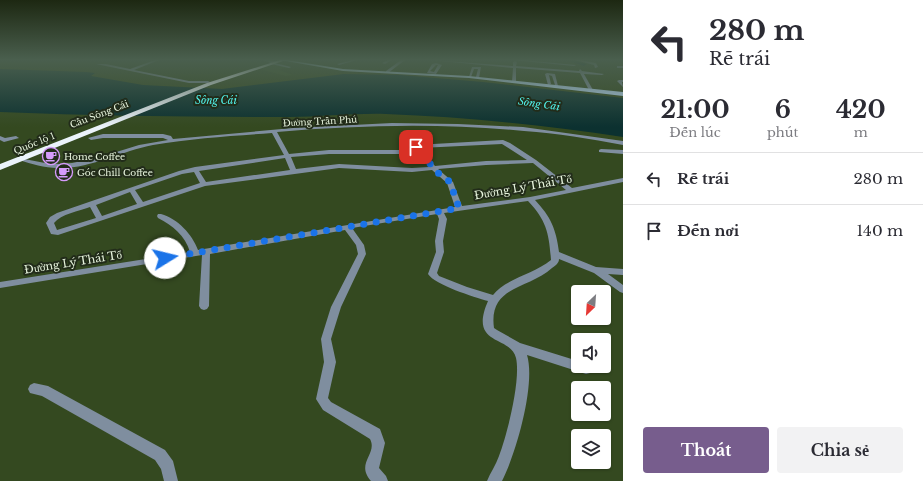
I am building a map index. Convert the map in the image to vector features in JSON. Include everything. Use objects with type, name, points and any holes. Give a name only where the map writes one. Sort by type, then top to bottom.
[{"type":"highway","name":"Cầu Sông Cái","points":[[71,137],[207,83]]},
{"type":"highway","name":"Quốc lộ 1","points":[[0,167],[71,137]]},
{"type":"highway","name":"Quốc lộ 1","points":[[0,163],[71,137]]},
{"type":"main road","points":[[526,82],[623,93]]},
{"type":"main road","points":[[531,82],[591,90]]},
{"type":"street","points":[[197,82],[207,83]]},
{"type":"street","points":[[587,82],[591,90]]},
{"type":"street","name":"Đường Trần Phú","points":[[21,159],[45,165],[67,166],[96,160],[138,146],[172,141],[274,131],[369,126],[482,127],[566,134],[623,143]]},
{"type":"street","points":[[274,131],[294,170]]},
{"type":"street","points":[[90,138],[103,136],[163,136],[169,137],[172,141]]},
{"type":"street","points":[[0,138],[4,140],[16,138]]},
{"type":"street","points":[[459,208],[450,182],[434,168],[416,147],[503,142],[534,161],[570,190]]},
{"type":"street","points":[[601,151],[623,152]]},
{"type":"street","points":[[336,152],[338,166]]},
{"type":"street","points":[[420,152],[336,152],[286,156],[195,169],[181,172],[91,203],[53,219],[50,223],[54,232],[58,233],[204,184],[294,170],[338,166],[404,170],[486,163],[534,161]]},
{"type":"street","points":[[195,169],[204,184]]},
{"type":"street","name":"Đường Lý Thái Tổ","points":[[0,285],[206,252],[459,208],[530,199],[623,180]]},
{"type":"street","points":[[131,189],[141,204]]},
{"type":"street","points":[[530,199],[544,215],[550,225],[553,234],[555,261],[544,270],[502,291],[493,299],[490,307],[489,327],[492,332],[516,347],[571,364]]},
{"type":"street","points":[[91,203],[100,218]]},
{"type":"street","points":[[440,212],[442,219],[439,241],[440,252],[432,272],[434,277],[468,292],[493,299]]},
{"type":"street","points":[[161,216],[183,230],[190,239],[195,253]]},
{"type":"street","points":[[347,227],[360,245],[362,254],[336,307],[326,339],[330,362],[322,398],[327,406],[378,437],[380,444],[372,471],[381,481]]},
{"type":"street","points":[[204,306],[206,252]]},
{"type":"street","points":[[555,254],[595,270],[623,290]]},
{"type":"street","points":[[595,270],[623,272]]},
{"type":"street","points":[[494,481],[506,456],[520,397],[524,363],[521,353],[516,347]]},
{"type":"street","points":[[34,389],[44,390],[160,455],[168,466],[171,481]]},
{"type":"water","name":"Sông Cái","points":[[0,82],[128,82],[143,85],[222,89],[275,82],[487,82],[623,98],[623,137],[504,122],[386,114],[301,117],[216,117],[0,112]]},
{"type":"place","name":"Home Coffee","points":[[51,156]]},
{"type":"place","name":"Góc Chill Coffee","points":[[64,172]]},
{"type":"route","points":[[165,258],[459,208],[450,182],[437,172],[416,147]]}]
